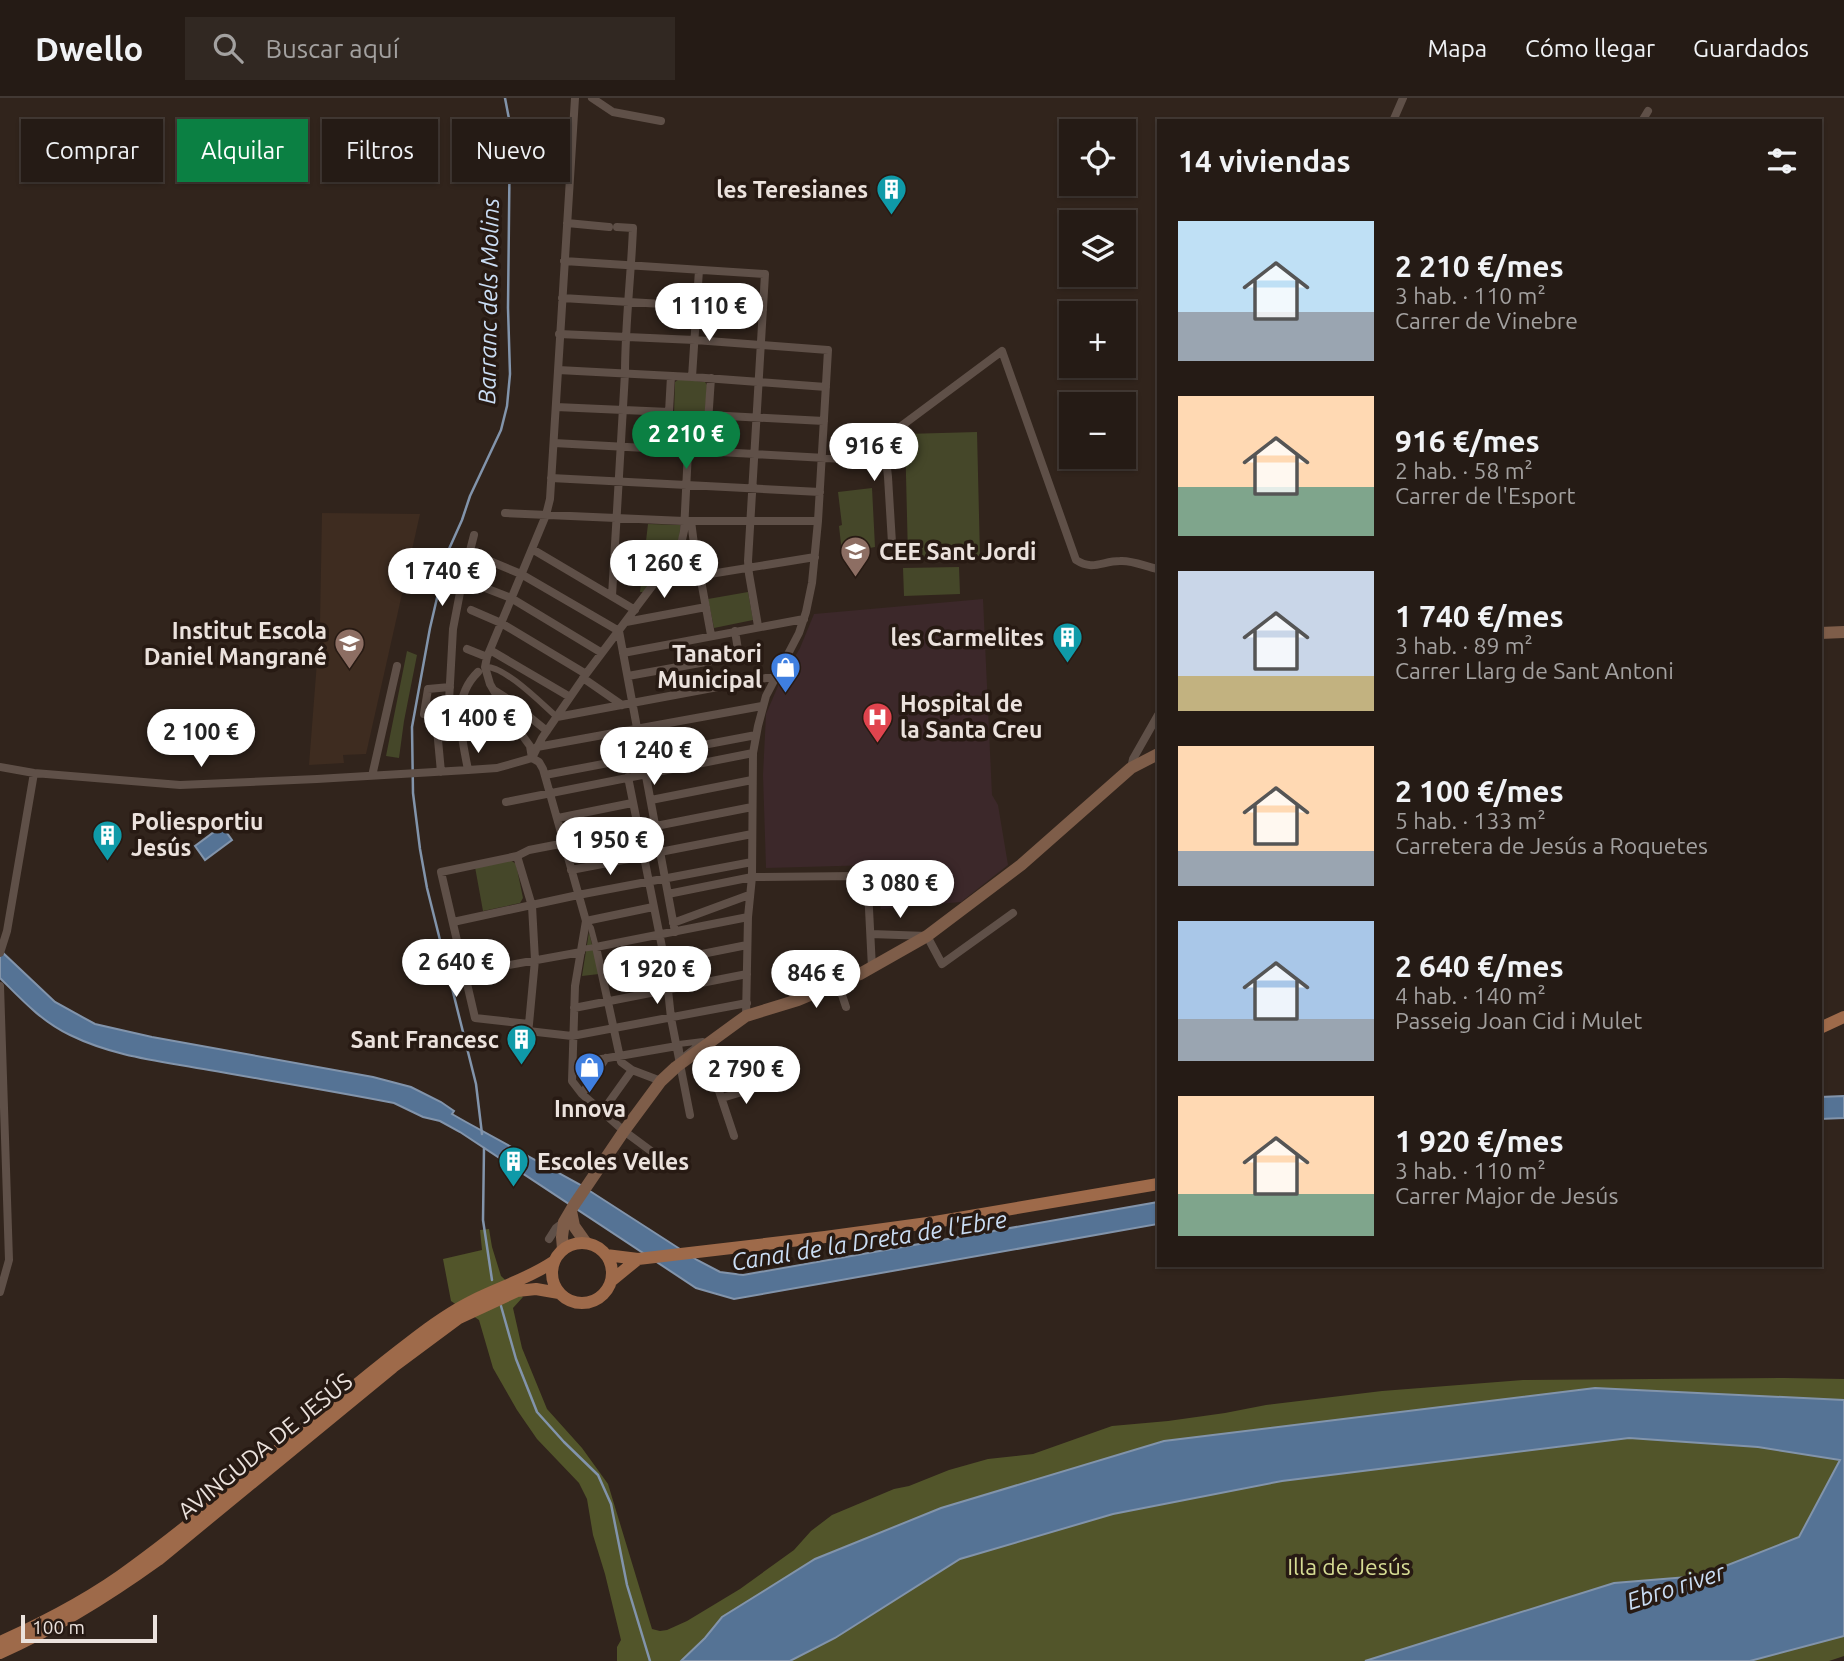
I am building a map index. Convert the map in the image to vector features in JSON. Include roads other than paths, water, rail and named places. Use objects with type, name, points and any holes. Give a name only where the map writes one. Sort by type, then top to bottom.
[{"type":"main road","points":[[1822,633],[1844,632]]},
{"type":"main road","points":[[640,1258],[611,1281],[599,1297],[590,1302],[573,1302],[559,1293],[552,1278],[558,1244],[585,1189],[661,1081],[746,1009],[798,1000],[872,968],[927,936],[1021,865],[1132,768],[1157,755]]},
{"type":"main road","points":[[1822,1027],[1844,1017]]},
{"type":"main road","points":[[606,1255],[640,1258],[770,1244],[935,1222],[1157,1184]]},
{"type":"main road","points":[[571,1216],[586,1243]]},
{"type":"main road","points":[[558,1244],[586,1243],[600,1249],[606,1255],[612,1272],[611,1281]]},
{"type":"main road","name":"AVINGUDA DE JESÚS","points":[[0,1642],[63,1611],[133,1567],[410,1342],[452,1312],[553,1262]]},
{"type":"main road","name":"AVINGUDA DE JESÚS","points":[[0,1653],[71,1618],[158,1560],[393,1367],[459,1318],[528,1288],[559,1293]]},
{"type":"street","points":[[468,770],[460,717],[464,693],[481,670],[489,653],[546,515],[550,499],[575,98]]},
{"type":"street","points":[[592,98],[613,112],[661,121]]},
{"type":"street","points":[[1394,119],[1403,98]]},
{"type":"street","points":[[1643,119],[1648,111]]},
{"type":"street","points":[[567,223],[633,228],[612,596]]},
{"type":"street","points":[[564,261],[765,274],[749,567],[758,626]]},
{"type":"street","points":[[692,377],[699,270]]},
{"type":"street","points":[[562,298],[763,310]]},
{"type":"street","points":[[517,856],[532,906],[535,960],[528,1031],[572,1037],[671,1018],[746,1009],[747,917],[752,877],[753,753],[762,706],[793,647],[804,618],[812,583],[828,350],[559,334]]},
{"type":"street","points":[[857,459],[1002,351],[1076,561],[1085,566],[1121,561],[1157,569]]},
{"type":"street","points":[[558,370],[826,387]]},
{"type":"street","points":[[667,449],[671,376]]},
{"type":"street","points":[[705,452],[711,378]]},
{"type":"street","points":[[556,407],[669,412]]},
{"type":"street","points":[[708,415],[824,421]]},
{"type":"street","points":[[554,443],[880,461],[887,468],[892,543]]},
{"type":"street","points":[[688,451],[688,521],[711,635]]},
{"type":"street","points":[[551,478],[820,492]]},
{"type":"street","points":[[505,513],[688,521],[818,521]]},
{"type":"street","points":[[0,767],[34,773],[180,785],[497,768],[532,758],[570,697],[680,549],[688,521]]},
{"type":"street","points":[[449,701],[453,629],[461,582],[474,535]]},
{"type":"street","points":[[532,549],[635,610]]},
{"type":"street","points":[[655,583],[815,557]]},
{"type":"street","points":[[485,559],[521,574],[619,631],[674,927]]},
{"type":"street","points":[[475,584],[511,598],[603,653]]},
{"type":"street","points":[[626,622],[706,607]]},
{"type":"street","points":[[471,610],[501,624],[585,676],[622,705]]},
{"type":"street","points":[[623,653],[804,618]]},
{"type":"street","points":[[628,676],[739,656],[735,631]]},
{"type":"street","points":[[467,649],[489,653],[570,697]]},
{"type":"street","points":[[372,776],[397,666]]},
{"type":"street","points":[[481,670],[493,667],[557,716],[766,678],[773,681]]},
{"type":"street","points":[[481,670],[530,746],[532,758],[541,765],[545,775],[578,895],[591,928],[621,1062],[632,1070],[661,1081]]},
{"type":"street","points":[[424,714],[428,689],[450,687]]},
{"type":"street","points":[[493,690],[505,696],[547,730]]},
{"type":"street","points":[[537,747],[762,706]]},
{"type":"street","points":[[445,718],[460,717]]},
{"type":"street","points":[[1132,768],[1133,758],[1157,717]]},
{"type":"street","points":[[437,729],[441,772]]},
{"type":"street","points":[[545,775],[756,735]]},
{"type":"street","points":[[506,802],[753,753]]},
{"type":"street","points":[[1,953],[34,773]]},
{"type":"street","points":[[628,777],[665,962],[671,1018],[690,1115]]},
{"type":"street","points":[[651,800],[752,780]]},
{"type":"street","points":[[558,818],[632,803]]},
{"type":"street","points":[[656,826],[752,807]]},
{"type":"street","points":[[529,1024],[475,1018],[441,872],[517,856],[529,850],[637,829]]},
{"type":"street","points":[[660,852],[752,834]]},
{"type":"street","points":[[571,870],[644,856]]},
{"type":"street","points":[[453,922],[752,862]]},
{"type":"street","points":[[668,894],[752,877],[856,876],[868,888],[872,968]]},
{"type":"street","points":[[465,973],[659,935],[749,895]]},
{"type":"street","points":[[586,920],[653,907]]},
{"type":"street","points":[[871,934],[927,936],[942,964],[1013,913]]},
{"type":"street","points":[[674,927],[747,917]]},
{"type":"street","points":[[586,920],[575,986],[572,1081],[602,1112],[651,1151]]},
{"type":"street","points":[[601,974],[747,945]]},
{"type":"street","points":[[574,1008],[747,974]]},
{"type":"street","points":[[838,983],[846,1007]]},
{"type":"street","points":[[0,986],[9,1260],[0,1292]]},
{"type":"street","points":[[703,1044],[734,1136]]},
{"type":"street","points":[[573,1064],[677,1046]]},
{"type":"street","points":[[582,1094],[606,1058]]},
{"type":"street","points":[[602,1112],[632,1070]]},
{"type":"street","points":[[722,1098],[762,1086]]},
{"type":"water","points":[[222,826],[232,840],[205,860],[195,846]]},
{"type":"water","points":[[0,950],[55,1002],[95,1024],[373,1077],[411,1087],[441,1102],[454,1111],[452,1114],[579,1184],[720,1272],[743,1275],[1157,1202],[1157,1224],[734,1299],[696,1288],[440,1121],[423,1117],[394,1103],[138,1057],[104,1048],[60,1030],[41,1017],[0,978]]},
{"type":"water","points":[[1844,1096],[1844,1118],[1822,1119],[1822,1097]]},
{"type":"water","name":"Ebro river","points":[[1595,1388],[1844,1400],[1844,1636],[1750,1661],[1365,1661],[1614,1583],[1700,1576],[1799,1537],[1840,1460],[1758,1447],[1629,1438],[1282,1481],[1113,1514],[960,1559],[835,1638],[790,1661],[681,1661],[722,1617],[815,1559],[941,1508],[1164,1441]]},
{"type":"waterway","name":"Barranc dels Molins","points":[[482,1134],[476,1084],[427,888],[420,849],[413,793],[412,727],[430,628],[449,549],[501,430],[507,406],[510,374],[510,124],[505,98]]},
{"type":"waterway","name":"Barranc dels Molins","points":[[484,1148],[483,1220],[492,1280]]},
{"type":"waterway","name":"Barranc dels Molins","points":[[501,1306],[516,1359],[537,1412],[598,1475],[611,1504],[627,1585],[650,1661]]},
{"type":"place","name":"les Teresianes","points":[[891,217]]},
{"type":"place","name":"CEE Sant Jordi","points":[[856,579]]},
{"type":"place","name":"les Carmelites","points":[[1067,665]]},
{"type":"place","name":"Institut Escola Daniel Mangrané","points":[[350,671]]},
{"type":"place","name":"Tanatori Municipal","points":[[785,694]]},
{"type":"place","name":"Hospital de la Santa Creu","points":[[877,744]]},
{"type":"place","name":"Poliesportiu Jesús","points":[[108,862]]},
{"type":"place","name":"Sant Francesc","points":[[522,1067]]},
{"type":"place","name":"Innova","points":[[590,1095]]},
{"type":"place","name":"Escoles Velles","points":[[514,1189]]},
{"type":"water label","name":"Canal de la Dreta de l'Ebre","points":[[869,1241]]},
{"type":"park label","name":"Illa de Jesús","points":[[1349,1567]]}]
